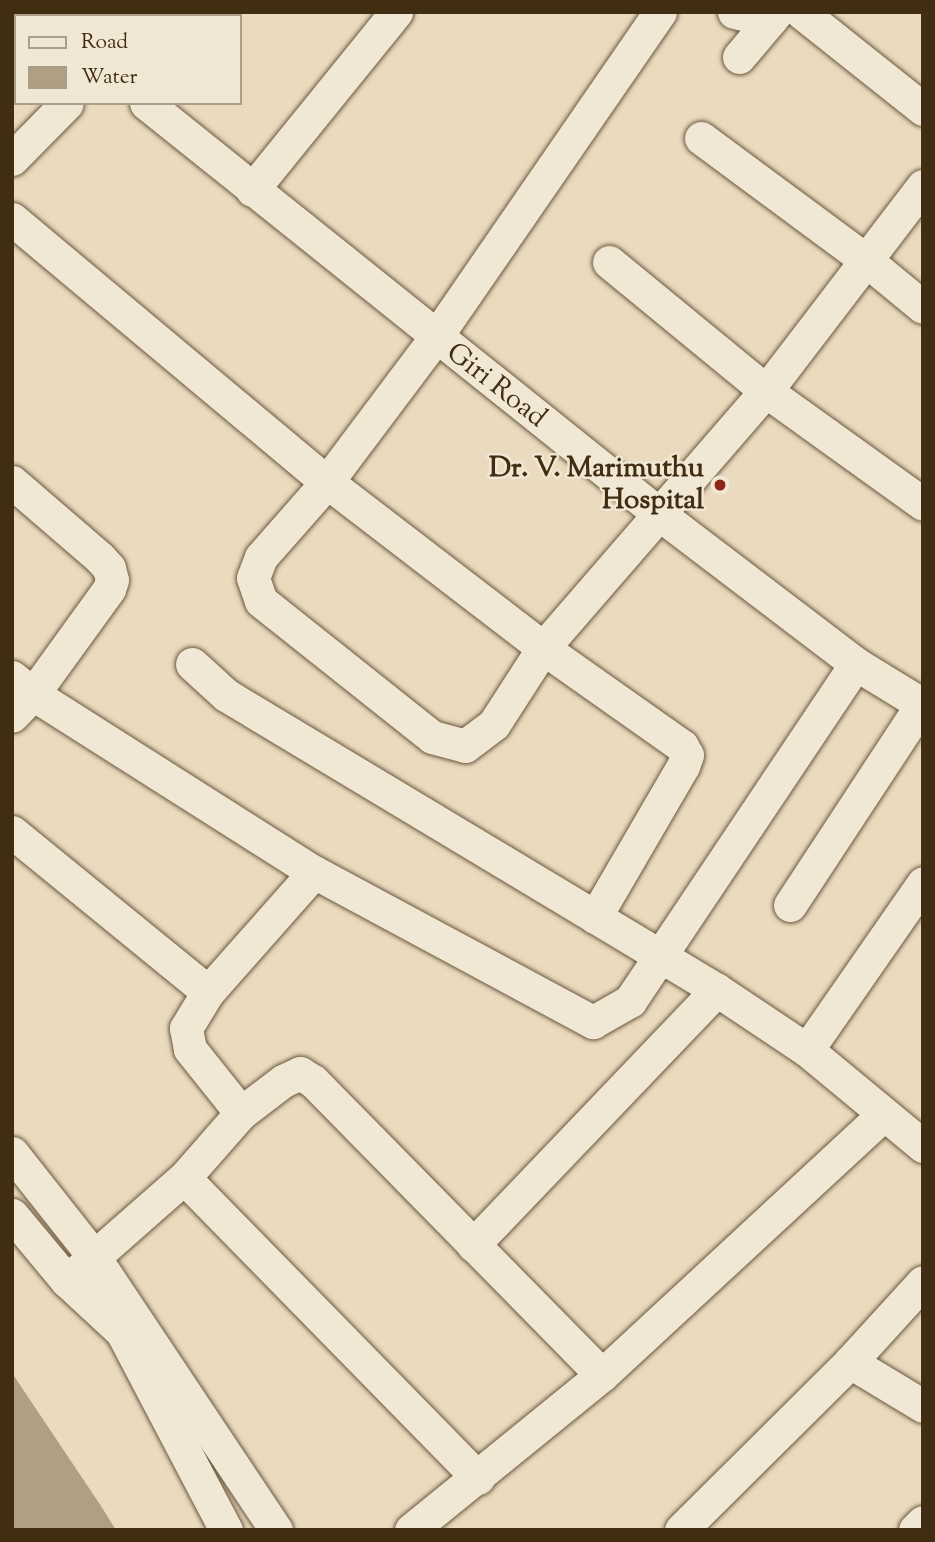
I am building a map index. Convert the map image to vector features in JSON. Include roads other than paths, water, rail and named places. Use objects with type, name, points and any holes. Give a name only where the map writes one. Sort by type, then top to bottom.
[{"type":"street","points":[[252,190],[397,12]]},
{"type":"street","points":[[660,12],[435,338],[327,482],[261,557],[253,578],[261,601],[409,722],[432,737],[465,746],[494,724],[544,648],[766,391],[923,186]]},
{"type":"street","points":[[734,12],[773,16]]},
{"type":"street","points":[[801,12],[923,109]]},
{"type":"street","points":[[738,57],[773,16]]},
{"type":"street","points":[[12,159],[65,105]]},
{"type":"street","name":"Giri Road","points":[[148,105],[435,338],[658,513],[856,664],[922,704]]},
{"type":"street","points":[[701,138],[867,261],[923,307]]},
{"type":"street","points":[[12,219],[327,482],[544,648],[682,746],[687,755],[595,917]]},
{"type":"street","points":[[609,262],[766,391],[923,504]]},
{"type":"street","points":[[12,482],[100,558],[109,568],[112,580],[19,696],[314,872],[593,1022],[630,1001],[856,664]]},
{"type":"street","points":[[192,664],[226,695],[717,990],[807,1050],[923,1146]]},
{"type":"street","points":[[790,905],[922,704]]},
{"type":"street","points":[[12,832],[208,992]]},
{"type":"street","points":[[242,1113],[190,1049],[186,1028],[208,992],[314,872]]},
{"type":"street","points":[[807,1050],[923,883]]},
{"type":"street","points":[[474,1245],[717,990]]},
{"type":"street","points":[[67,1280],[184,1178],[242,1113],[283,1082],[300,1073],[313,1081],[602,1376]]},
{"type":"street","points":[[411,1530],[602,1376],[883,1115]]},
{"type":"street","points":[[12,1153],[94,1257],[276,1530]]},
{"type":"street","points":[[184,1178],[478,1478]]},
{"type":"street","points":[[12,1214],[67,1280],[122,1332],[226,1530]]},
{"type":"street","points":[[681,1530],[850,1362],[923,1282]]},
{"type":"street","points":[[850,1362],[923,1406]]},
{"type":"street","points":[[915,1530],[923,1522]]},
{"type":"water","points":[[12,1373],[101,1506],[116,1530],[12,1530]]},
{"type":"place","name":"Dr. V. Marimuthu Hospital","points":[[720,485]]}]
